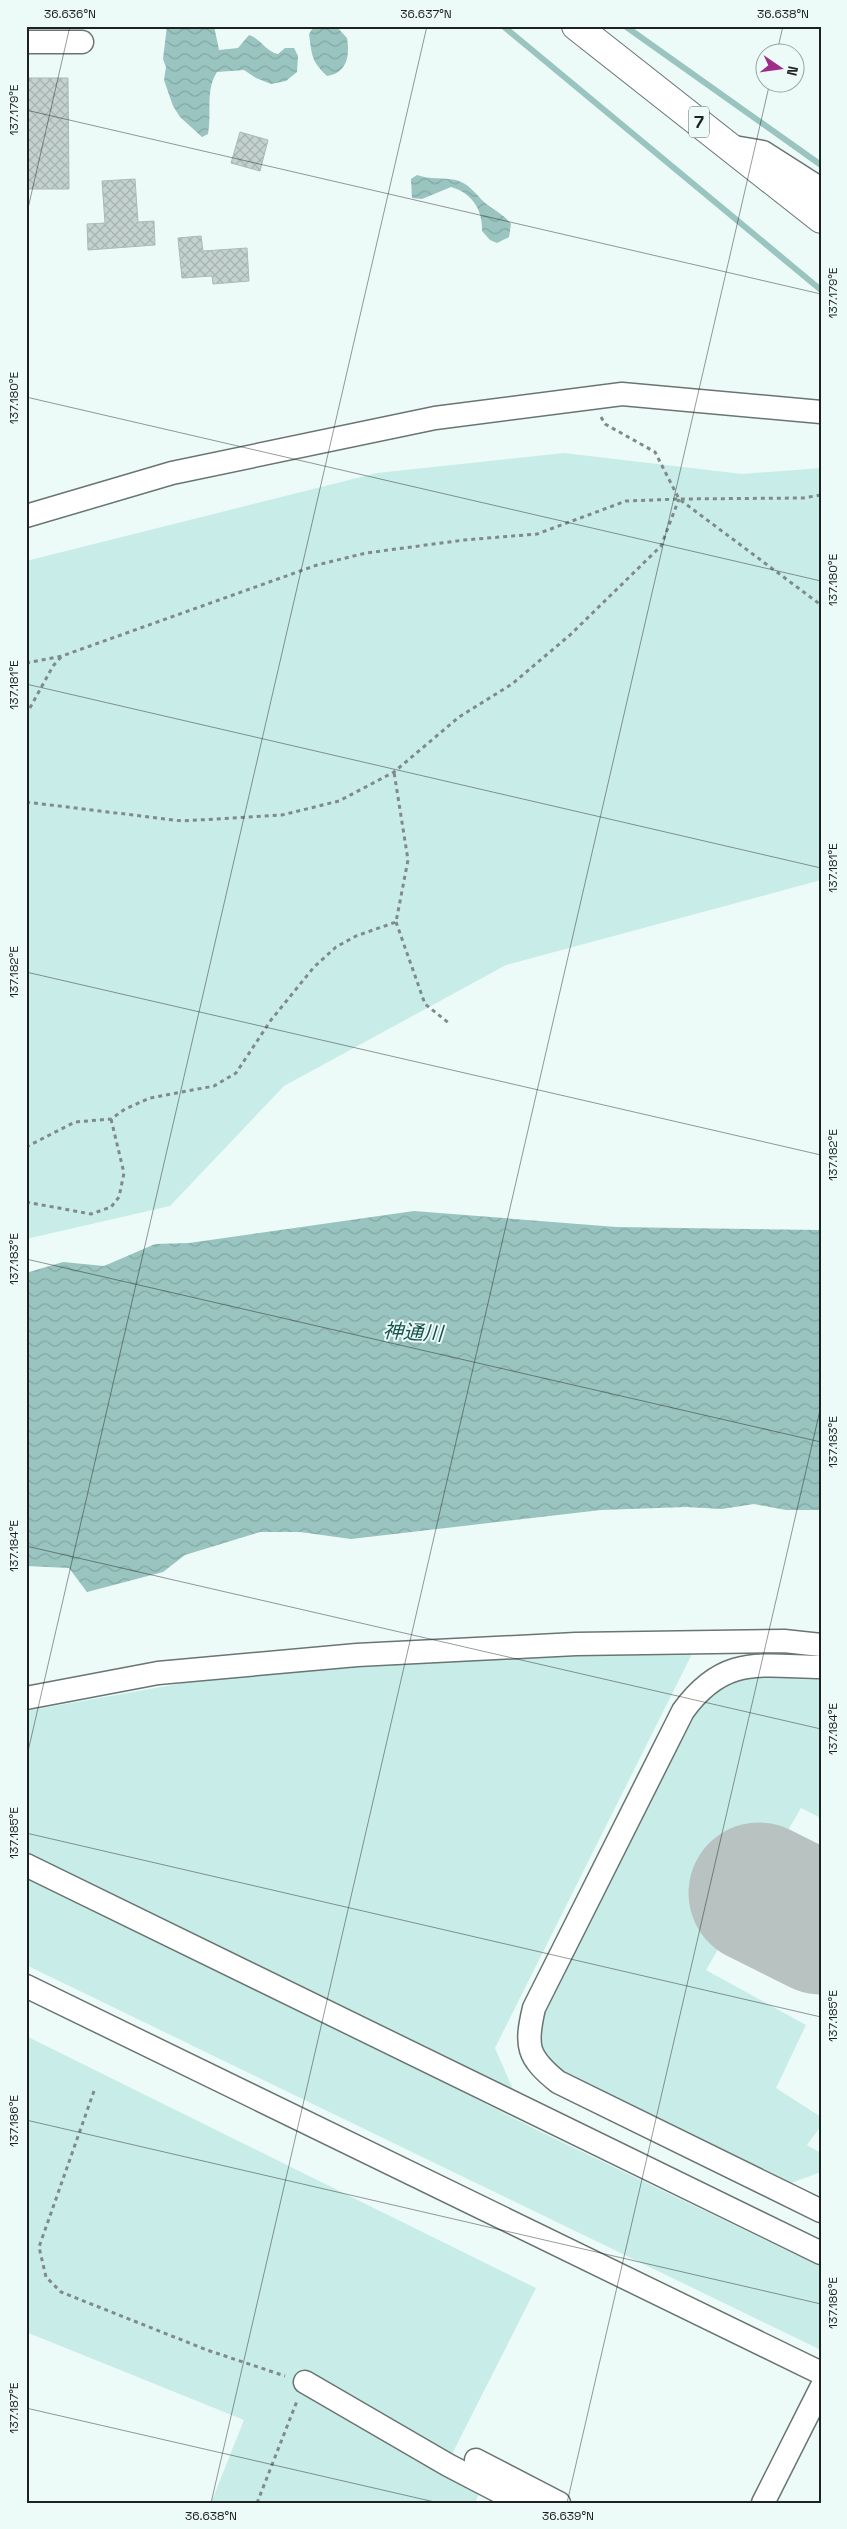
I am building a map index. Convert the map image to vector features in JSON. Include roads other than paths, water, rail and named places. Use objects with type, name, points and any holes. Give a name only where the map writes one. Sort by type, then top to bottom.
[{"type":"main road","name":"7","points":[[576,26],[821,219]]},
{"type":"street","points":[[26,42],[82,42]]},
{"type":"street","points":[[728,146],[763,152],[821,188]]},
{"type":"street","points":[[26,516],[172,473],[435,418],[622,394],[821,412]]},
{"type":"street","points":[[26,1698],[158,1672],[357,1655],[576,1644],[784,1641],[821,1645]]},
{"type":"street","points":[[821,1667],[754,1666],[739,1668],[712,1679],[698,1691],[683,1710],[534,2008],[529,2045],[538,2066],[558,2082],[821,2211]]},
{"type":"street","points":[[26,1865],[821,2253]]},
{"type":"street","points":[[26,1986],[821,2373]]},
{"type":"street","points":[[305,2382],[448,2466],[521,2503]]},
{"type":"street","points":[[763,2503],[821,2388]]},
{"type":"street","points":[[476,2460],[559,2503]]},
{"type":"water","points":[[167,26],[214,26],[219,50],[238,48],[249,35],[274,53],[278,54],[285,48],[294,48],[298,56],[297,72],[286,81],[271,84],[256,78],[244,70],[217,72],[211,86],[208,134],[202,137],[180,117],[173,106],[164,80],[166,67],[163,59]]},
{"type":"water","points":[[314,26],[336,26],[347,38],[348,51],[346,63],[334,74],[327,76],[315,62],[309,34]]},
{"type":"water","points":[[417,175],[456,180],[465,184],[511,224],[509,237],[497,243],[490,240],[482,231],[481,216],[475,203],[465,193],[451,187],[422,199],[412,198],[411,179]]},
{"type":"water","name":"神通川","points":[[414,1211],[616,1227],[821,1230],[821,1510],[786,1510],[754,1504],[722,1509],[686,1507],[601,1510],[351,1539],[300,1532],[260,1532],[185,1555],[163,1572],[87,1592],[69,1568],[26,1566],[26,1273],[63,1262],[104,1266],[155,1244],[189,1243]]},
{"type":"waterway","points":[[503,26],[821,290]]},
{"type":"waterway","points":[[625,26],[821,165]]}]
